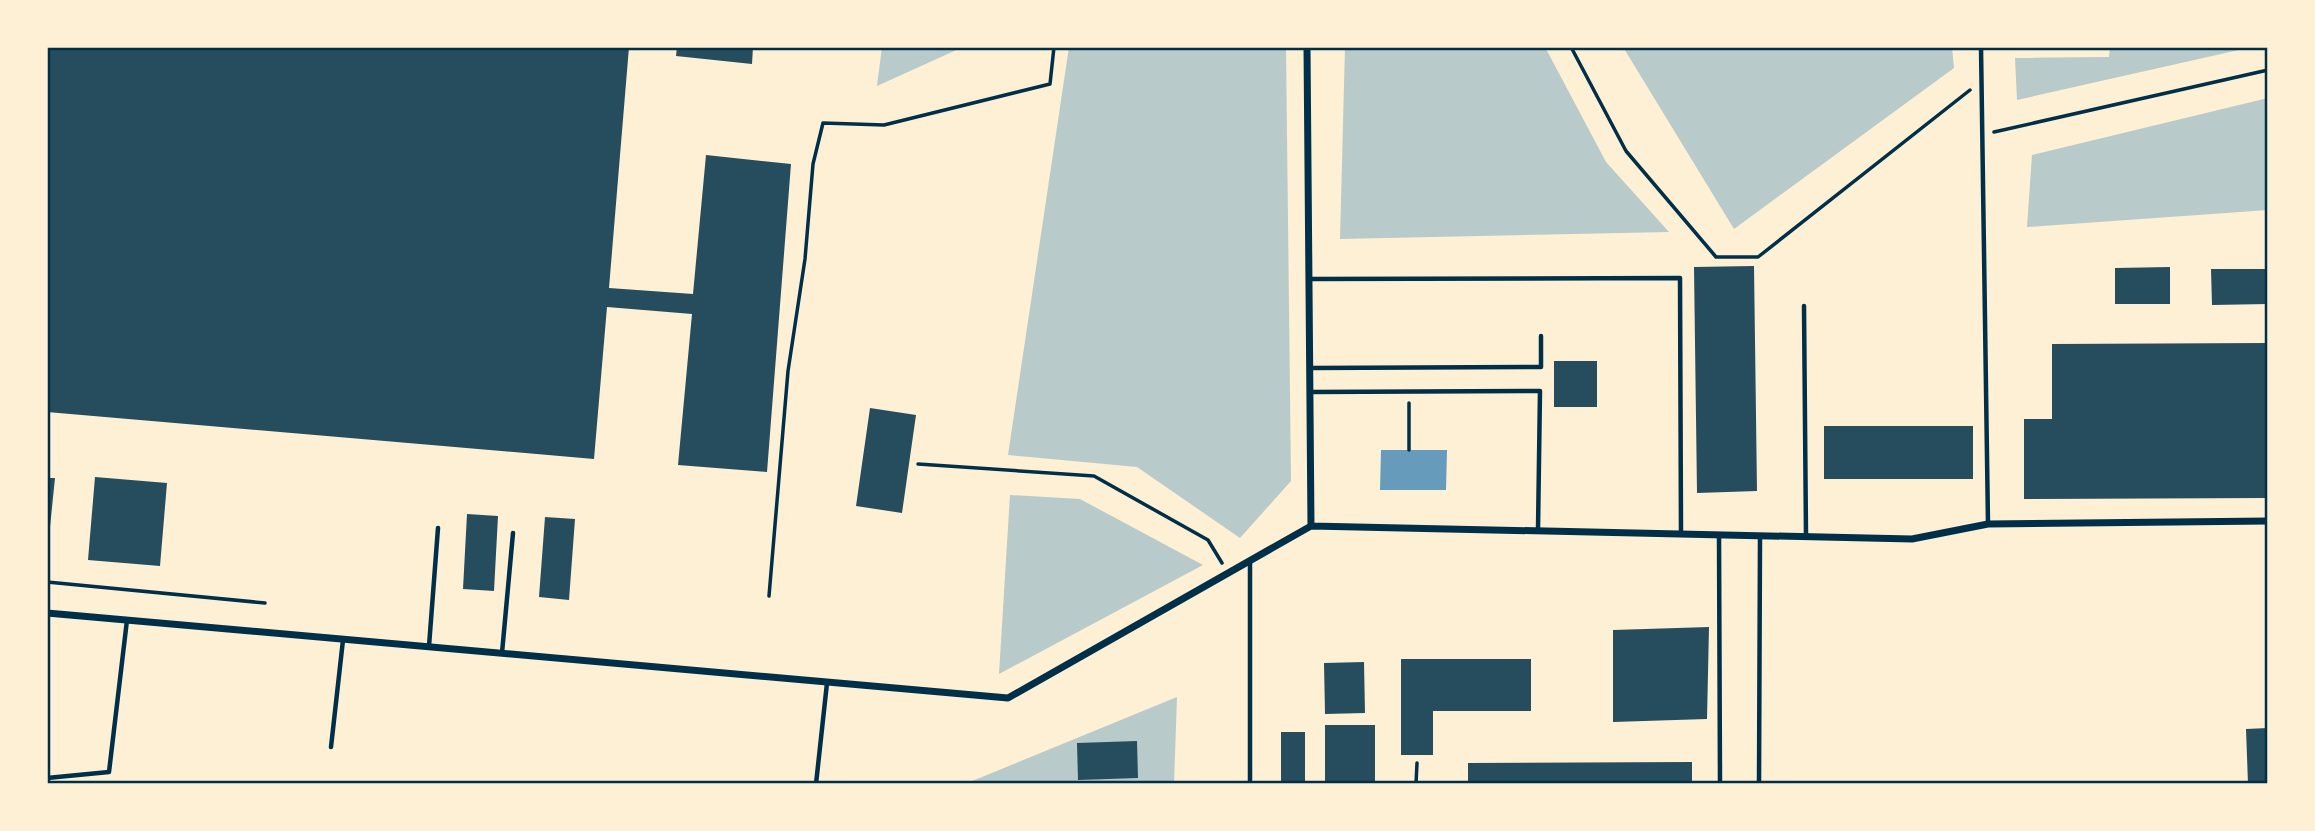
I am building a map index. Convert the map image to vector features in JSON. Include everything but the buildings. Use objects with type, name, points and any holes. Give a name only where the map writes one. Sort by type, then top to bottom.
[{"type":"street","points":[[1307,47],[1311,526]]},
{"type":"street","points":[[47,613],[1007,698],[1311,526],[1912,539],[1988,524],[2268,521]]},
{"type":"lane","points":[[1981,47],[1988,524]]},
{"type":"lane","points":[[1309,279],[1680,278],[1681,534]]},
{"type":"lane","points":[[1804,306],[1806,536]]},
{"type":"lane","points":[[1310,368],[1541,367],[1541,336]]},
{"type":"lane","points":[[1310,392],[1540,391],[1538,530]]},
{"type":"lane","points":[[429,646],[438,528]]},
{"type":"lane","points":[[502,653],[513,533]]},
{"type":"lane","points":[[1720,534],[1720,784]]},
{"type":"lane","points":[[1759,784],[1760,535]]},
{"type":"lane","points":[[1250,784],[1251,560]]},
{"type":"lane","points":[[47,778],[109,772],[127,620]]},
{"type":"lane","points":[[331,747],[343,639]]},
{"type":"lane","points":[[816,784],[827,682]]},
{"type":"path","points":[[769,596],[788,371],[805,259],[813,164],[823,123],[884,125],[1050,84],[1054,47]]},
{"type":"path","points":[[1571,47],[1626,151],[1716,257],[1758,257],[1981,81]]},
{"type":"path","points":[[1982,135],[2268,71]]},
{"type":"path","points":[[1409,391],[1409,450]]},
{"type":"path","points":[[918,464],[1094,477],[1208,540],[1228,573]]},
{"type":"path","points":[[47,582],[265,603]]},
{"type":"path","points":[[1416,763],[1416,784]]},
{"type":"shaded area","points":[[882,47],[963,47],[877,86]]},
{"type":"shaded area","points":[[1069,47],[1286,47],[1291,481],[1240,538],[1137,467],[1008,455]]},
{"type":"shaded area","points":[[1345,47],[1545,47],[1606,162],[1669,232],[1340,239]]},
{"type":"shaded area","points":[[1623,47],[1952,47],[1954,68],[1734,229]]},
{"type":"shaded area","points":[[2110,47],[2252,47],[2017,100],[2015,58],[2109,57]]},
{"type":"shaded area","points":[[2268,98],[2268,210],[2027,227],[2032,155]]},
{"type":"shaded area","points":[[1010,495],[1080,499],[1203,565],[999,674]]},
{"type":"shaded area","points":[[1177,697],[1174,784],[965,784]]},
{"type":"water","points":[[1381,450],[1447,450],[1446,490],[1380,490]]}]
